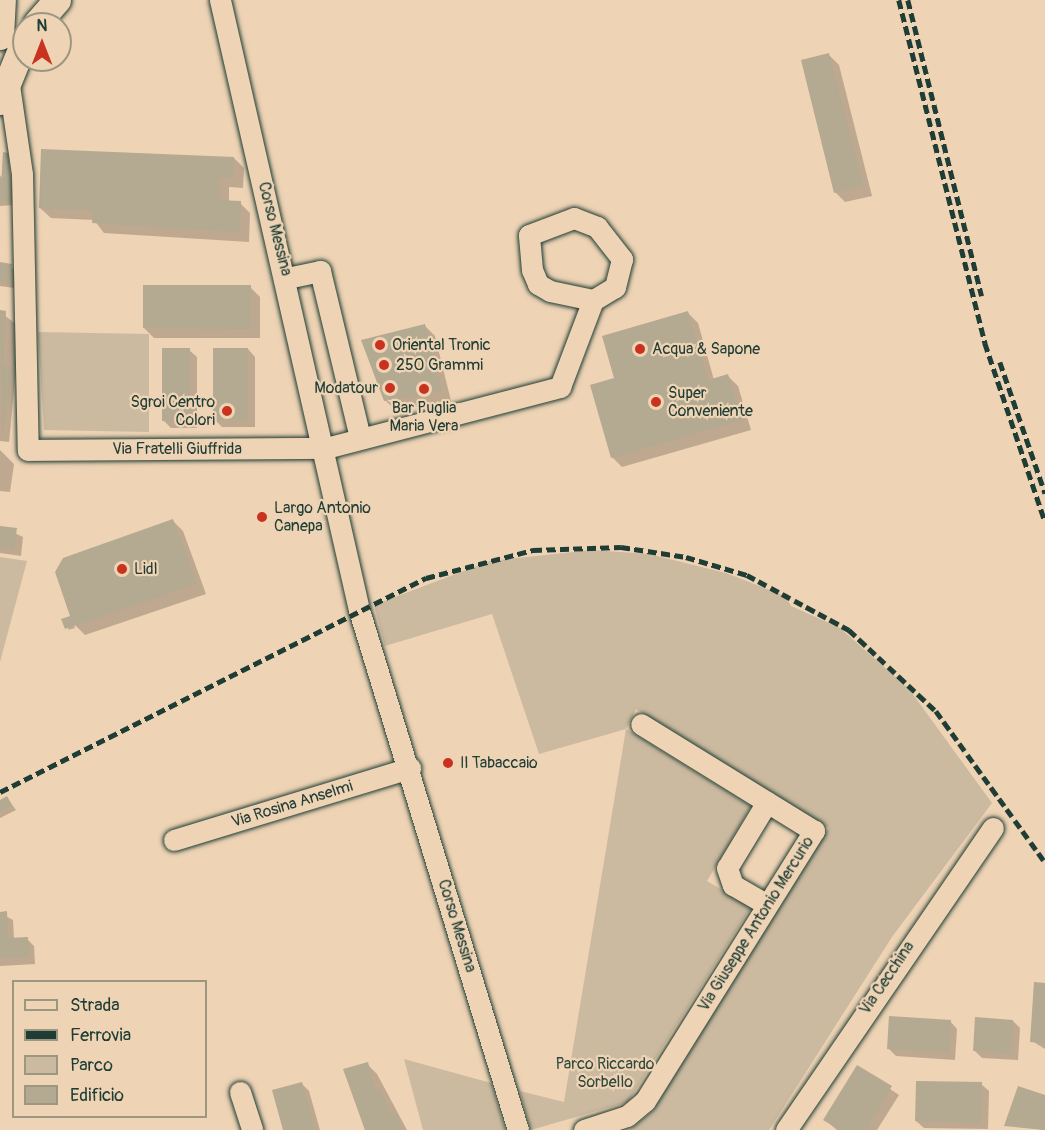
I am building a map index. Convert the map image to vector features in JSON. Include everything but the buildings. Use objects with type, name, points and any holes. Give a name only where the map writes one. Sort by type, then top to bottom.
[{"type":"main road","points":[[0,36],[2,0]]},
{"type":"main road","points":[[46,12],[57,0]]},
{"type":"main road","points":[[4,90],[12,71]]},
{"type":"street","name":"Corso Messina","points":[[220,0],[287,278],[359,610],[410,768],[518,1130]]},
{"type":"street","name":"Via Fratelli Giuffrida","points":[[4,90],[22,174],[28,450],[327,454],[360,437],[560,387],[593,300]]},
{"type":"street","points":[[574,218],[597,227],[616,245],[622,274],[615,287],[593,300],[538,284],[529,235],[574,218]]},
{"type":"street","points":[[287,278],[320,270],[360,437]]},
{"type":"street","name":"Via Giuseppe Antonio Mercurio","points":[[584,1130],[627,1116],[645,1101],[814,831],[641,724]]},
{"type":"street","name":"Via Rosina Anselmi","points":[[174,840],[410,768]]},
{"type":"street","points":[[767,802],[727,868],[733,885],[767,905]]},
{"type":"street","name":"Via Cecchina","points":[[791,1127],[993,828]]},
{"type":"street","points":[[240,1092],[252,1130]]},
{"type":"green space","points":[[38,332],[149,334],[149,432],[44,430]]},
{"type":"green space","points":[[592,550],[649,554],[726,573],[785,596],[791,606],[840,628],[909,689],[992,803],[892,937],[769,1130],[629,1130],[652,1112],[829,828],[636,709],[626,729],[539,754],[492,614],[385,646],[374,605],[490,561]]},
{"type":"green space","points":[[0,557],[27,561],[0,662]]},
{"type":"green space","name":"Parco Riccardo Sorbello","points":[[626,729],[751,806],[707,881],[751,907],[628,1102],[531,1130],[520,1091],[564,1102]]},
{"type":"green space","points":[[404,1059],[491,1083],[505,1130],[423,1130]]},
{"type":"railway","points":[[899,0],[985,343],[1045,521]]},
{"type":"railway","points":[[908,0],[982,296]]},
{"type":"railway","points":[[1000,362],[1045,493]]},
{"type":"railway","points":[[0,792],[426,578],[533,550],[621,547],[686,557],[747,575],[849,630],[936,711],[1045,862]]},
{"type":"place","name":"Oriental Tronic","points":[[380,345]]},
{"type":"place","name":"Acqua & Sapone","points":[[640,349]]},
{"type":"place","name":"250 Grammi","points":[[384,365]]},
{"type":"place","name":"Modatour","points":[[390,388]]},
{"type":"place","name":"Bar Puglia Maria Vera","points":[[424,389]]},
{"type":"place","name":"Super Conveniente","points":[[656,402]]},
{"type":"place","name":"Sgroi Centro Colori","points":[[227,411]]},
{"type":"place","name":"Largo Antonio Canepa","points":[[262,517]]},
{"type":"place","name":"Lidl","points":[[122,569]]},
{"type":"place","name":"Il Tabaccaio","points":[[448,763]]}]
